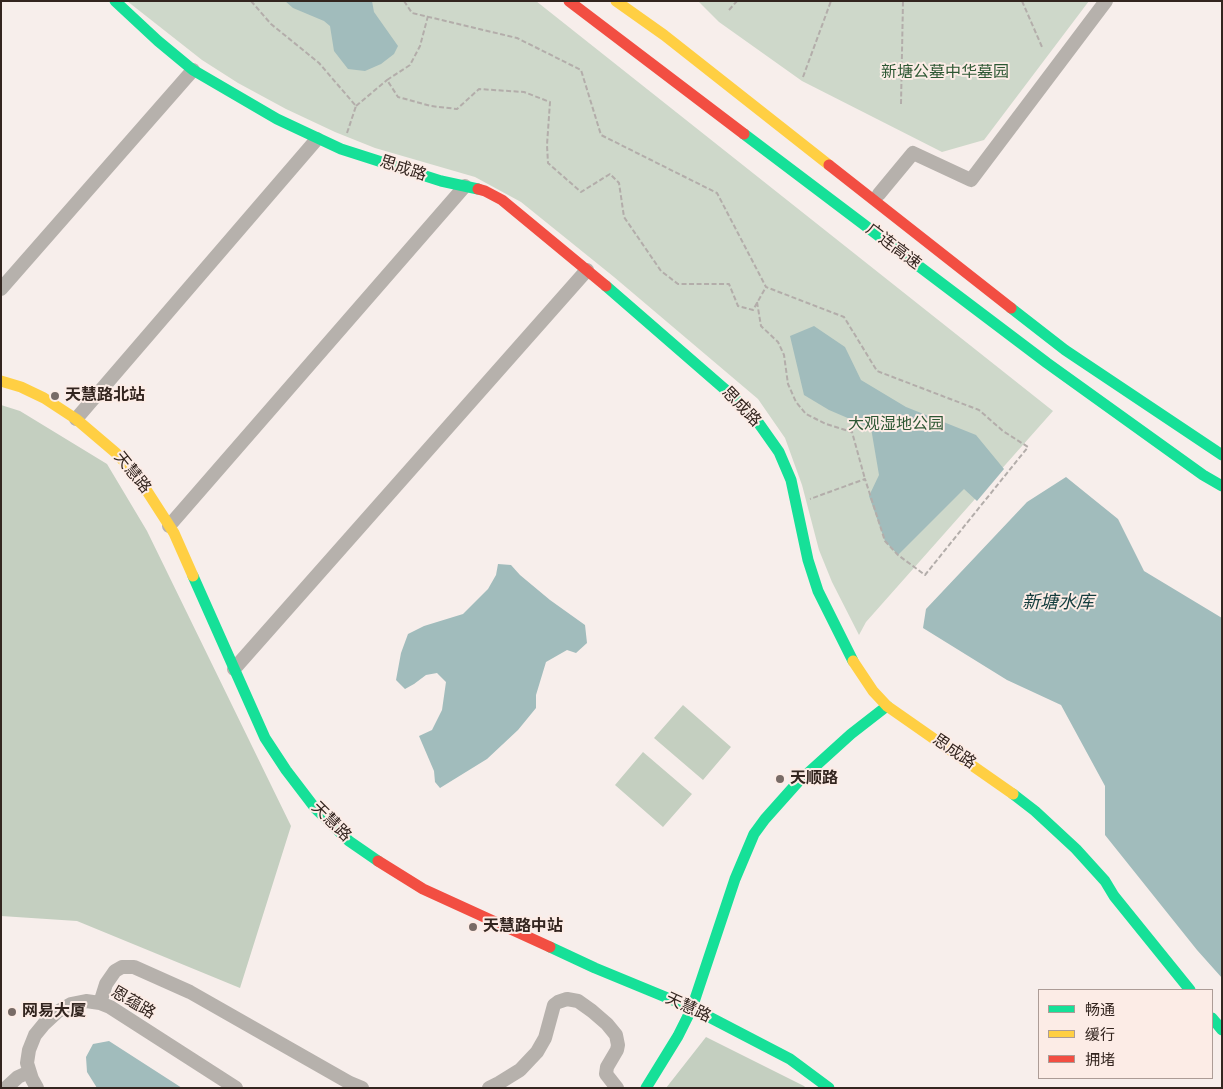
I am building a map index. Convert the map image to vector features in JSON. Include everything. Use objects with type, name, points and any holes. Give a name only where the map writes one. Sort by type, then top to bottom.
[{"type":"main road","name":"思成路","points":[[115,1],[193,70],[248,103],[317,139],[341,149],[441,181],[485,191],[502,200],[520,213],[728,392],[755,418],[779,452],[791,480],[808,560],[818,591],[856,666],[874,691],[886,706],[1005,788],[1035,811],[1076,849],[1105,880],[1114,896],[1189,989]]},
{"type":"main road","name":"广连高速","points":[[569,1],[1047,363],[1203,475],[1222,486]]},
{"type":"main road","name":"广连高速","points":[[616,1],[672,41],[1065,350],[1222,456]]},
{"type":"main road","name":"天慧路","points":[[1,381],[21,387],[44,398],[76,419],[116,453],[136,474],[184,553],[265,738],[286,770],[332,826],[368,855],[422,888],[595,968],[692,1008],[790,1059],[829,1088]]},
{"type":"main road","points":[[646,1088],[678,1036],[692,1008],[738,871],[754,834],[774,808],[798,782],[851,734],[886,706]]},
{"type":"main road","points":[[1213,1019],[1222,1030]]},
{"type":"street","points":[[879,194],[913,153],[971,180],[1106,1]]},
{"type":"street","points":[[1,289],[193,70]]},
{"type":"street","points":[[76,419],[317,139]]},
{"type":"street","points":[[169,526],[465,186]]},
{"type":"street","points":[[234,669],[587,270]]},
{"type":"street","points":[[100,1003],[106,984],[115,971],[122,967],[134,967],[190,992],[362,1088]]},
{"type":"street","points":[[488,1088],[499,1084],[520,1070],[537,1052],[545,1038],[554,1005],[567,999],[578,1001],[607,1024],[616,1035],[617,1050],[607,1067],[606,1074],[617,1088]]},
{"type":"street","name":"恩蕴路","points":[[37,1088],[27,1063],[29,1050],[35,1036],[57,1012],[71,1004],[86,1001],[100,1003],[123,1015],[236,1088]]},
{"type":"street","points":[[6,1088],[29,1072]]},
{"type":"path","points":[[251,1],[272,24],[319,63],[356,106]]},
{"type":"path","points":[[404,1],[412,12],[517,38],[580,70],[601,135],[717,193],[766,287],[844,317],[877,371],[979,410],[1003,431],[1028,448],[925,575],[898,555],[885,541],[852,432],[826,424],[806,414],[796,402],[788,384],[784,355],[778,342],[761,326],[757,302]]},
{"type":"path","points":[[729,10],[737,1]]},
{"type":"path","points":[[804,77],[831,1]]},
{"type":"path","points":[[901,104],[903,1]]},
{"type":"path","points":[[1022,1],[1042,47]]},
{"type":"path","points":[[341,149],[356,106],[387,80],[410,65],[420,46],[428,16]]},
{"type":"path","points":[[387,80],[398,97],[440,107],[457,109],[479,88],[524,92],[550,102],[547,145],[548,163],[581,192],[610,174],[619,183],[624,217],[661,271],[678,284],[729,284],[738,306],[753,310],[766,287]]},
{"type":"path","points":[[796,504],[866,479]]},
{"type":"green space","name":"大观湿地公园","points":[[127,1],[536,1],[1053,411],[866,622],[859,635],[832,582],[819,550],[802,485],[785,438],[758,399],[614,277],[521,202],[475,177],[375,148],[286,109],[238,83],[202,60]]},
{"type":"green space","name":"新塘公墓中华墓园","points":[[698,1],[1089,1],[984,140],[942,152],[802,81],[719,22]]},
{"type":"green space","points":[[1,405],[20,411],[107,464],[147,531],[291,826],[240,988],[77,921],[1,916]]},
{"type":"green space","points":[[683,705],[731,747],[703,780],[654,738]]},
{"type":"green space","points":[[643,752],[692,794],[663,827],[615,785]]},
{"type":"green space","points":[[706,1037],[804,1086],[806,1088],[666,1088]]},
{"type":"water","points":[[285,1],[372,1],[374,12],[398,46],[394,54],[381,64],[365,71],[348,69],[334,51],[330,26],[324,21],[293,8]]},
{"type":"water","points":[[814,326],[845,347],[861,380],[906,407],[976,435],[1004,469],[977,501],[964,489],[898,555],[885,541],[869,496],[879,475],[871,428],[829,410],[804,395],[790,336]]},
{"type":"water","name":"新塘水库","points":[[1066,477],[1118,519],[1144,571],[1222,618],[1222,978],[1197,950],[1105,835],[1105,786],[1061,705],[1007,680],[923,628],[926,609],[1027,502]]},
{"type":"water","points":[[498,564],[511,565],[550,600],[585,625],[587,643],[576,653],[567,650],[546,662],[536,695],[536,708],[518,730],[487,759],[440,788],[435,782],[434,771],[419,736],[432,730],[442,710],[446,682],[437,673],[426,675],[405,689],[396,680],[401,653],[408,634],[424,626],[463,614],[488,589],[496,575]]},
{"type":"water","points":[[109,1041],[182,1088],[97,1088],[87,1072],[86,1057],[93,1044]]},
{"type":"traffic: fast","points":[[115,1],[193,70],[277,119],[341,149],[441,181],[478,189]]},
{"type":"traffic: fast","points":[[744,134],[1047,363],[1203,475],[1222,486]]},
{"type":"traffic: fast","points":[[606,286],[728,392],[755,418],[779,452],[791,480],[808,560],[818,591],[853,661]]},
{"type":"traffic: fast","points":[[1011,308],[1065,350],[1222,455]]},
{"type":"traffic: fast","points":[[193,576],[265,738],[286,770],[315,808],[349,841],[378,861]]},
{"type":"traffic: fast","points":[[646,1088],[678,1036],[692,1008],[735,879],[754,834],[798,782],[851,734],[887,706]]},
{"type":"traffic: fast","points":[[1013,794],[1035,811],[1076,849],[1105,881],[1114,896],[1189,989]]},
{"type":"traffic: fast","points":[[550,947],[595,968],[692,1008],[790,1059],[829,1088]]},
{"type":"traffic: fast","points":[[1213,1019],[1222,1030]]},
{"type":"traffic: slow","points":[[616,1],[664,35],[829,165]]},
{"type":"traffic: slow","points":[[1,381],[21,387],[44,398],[76,419],[116,453],[136,474],[174,533],[193,576]]},
{"type":"traffic: slow","points":[[853,661],[873,691],[887,706],[1013,794]]},
{"type":"traffic: jam","points":[[569,1],[744,134]]},
{"type":"traffic: jam","points":[[829,165],[1011,308]]},
{"type":"traffic: jam","points":[[478,189],[502,200],[606,286]]},
{"type":"traffic: jam","points":[[378,861],[423,889],[550,947]]},
{"type":"place","name":"天慧路北站","points":[[55,396]]},
{"type":"place","name":"天顺路","points":[[780,779]]},
{"type":"place","name":"天慧路中站","points":[[473,927]]},
{"type":"place","name":"网易大厦","points":[[12,1012]]}]
